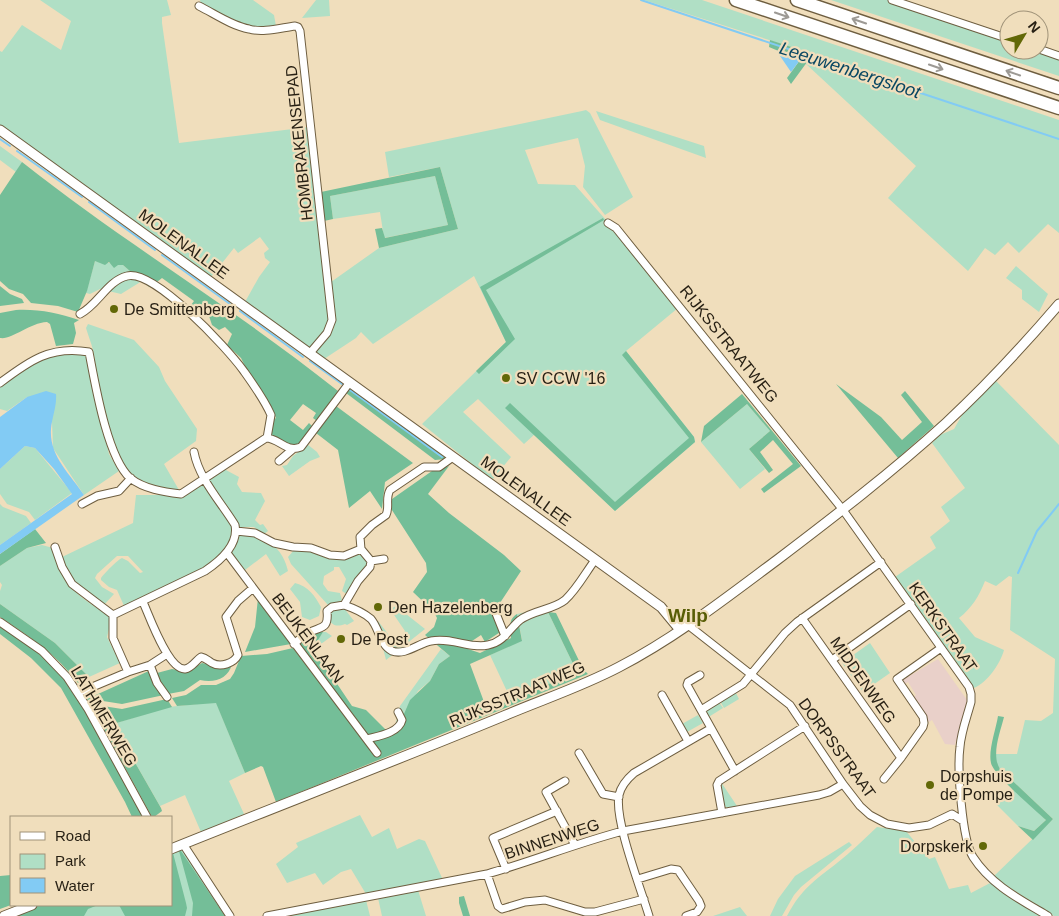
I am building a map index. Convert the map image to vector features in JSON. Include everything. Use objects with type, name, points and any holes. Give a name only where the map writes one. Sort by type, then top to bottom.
[{"type":"highway","points":[[736,0],[1059,108]]},
{"type":"highway","points":[[797,0],[1059,88]]},
{"type":"main road","name":"MOLENALLEE","points":[[0,130],[661,608],[684,628]]},
{"type":"main road","name":"RIJKSSTRAATWEG","points":[[172,849],[458,736],[633,660],[684,628],[844,510],[907,458],[1005,365],[1059,304]]},
{"type":"main road","points":[[4,916],[29,906]]},
{"type":"street","points":[[892,0],[999,36]]},
{"type":"street","name":"HOMBRAKENSEPAD","points":[[199,6],[249,30],[295,26],[300,31],[332,320],[327,333],[310,353]]},
{"type":"street","name":"RIJKSSTRAATWEG","points":[[608,223],[616,228],[844,510]]},
{"type":"street","points":[[80,314],[87,310],[114,283],[124,277],[135,275],[150,282],[183,307],[242,369],[271,415],[265,439]]},
{"type":"street","points":[[0,383],[29,362],[50,352],[68,350],[89,352],[110,438],[119,462],[131,478],[149,488],[181,494],[265,439],[272,439],[293,449]]},
{"type":"street","points":[[279,461],[293,449],[304,445],[350,382]]},
{"type":"street","points":[[113,615],[205,571],[227,553],[236,530],[235,525],[205,479],[194,452]]},
{"type":"street","points":[[344,605],[358,581],[370,567],[371,561],[361,548],[360,537],[386,515],[388,506],[387,496],[390,490],[424,467],[439,467],[453,457]]},
{"type":"street","points":[[82,504],[98,496],[119,491],[131,478]]},
{"type":"street","name":"KERKSTRAAT","points":[[844,510],[969,687],[971,702],[960,745],[961,804],[969,850],[973,858],[996,884],[1048,916]]},
{"type":"street","points":[[236,530],[255,533],[274,542],[293,547],[312,548],[330,555],[344,556],[361,548]]},
{"type":"street","points":[[56,547],[62,567],[72,584],[113,615]]},
{"type":"street","name":"BEUKENLAAN","points":[[227,553],[377,753]]},
{"type":"street","points":[[371,561],[384,559]]},
{"type":"street","points":[[294,644],[307,633],[326,624],[327,610],[344,605],[373,618],[386,646],[390,650],[398,652],[433,640],[450,640],[484,646],[497,642],[521,620],[565,600],[595,560]]},
{"type":"street","points":[[701,710],[740,686],[785,633],[802,618],[881,562]]},
{"type":"street","points":[[143,602],[167,654],[178,666],[186,668],[201,657],[207,659],[212,664],[222,665],[235,660],[238,655],[226,616],[238,601],[253,588]]},
{"type":"street","points":[[352,592],[353,603],[358,611]]},
{"type":"street","points":[[832,660],[911,604]]},
{"type":"street","points":[[495,611],[505,636]]},
{"type":"street","points":[[113,615],[113,638],[128,672]]},
{"type":"street","name":"MIDDENWEG","points":[[802,618],[901,758]]},
{"type":"street","name":"LATHMERWEG","points":[[0,622],[42,651],[60,669],[78,693],[146,816]]},
{"type":"street","name":"DORPSSTRAAT","points":[[684,628],[694,631],[790,704],[843,784],[864,810],[874,818],[887,824],[909,828],[924,826],[952,814],[961,804]]},
{"type":"street","points":[[884,779],[901,758],[924,723],[922,717],[898,683],[897,677],[941,648]]},
{"type":"street","points":[[78,693],[150,664],[167,654]]},
{"type":"street","points":[[150,664],[157,683],[167,697]]},
{"type":"street","points":[[700,675],[688,682],[687,686],[735,771]]},
{"type":"street","points":[[662,695],[688,741]]},
{"type":"street","points":[[367,739],[385,734],[399,727],[402,720],[398,712]]},
{"type":"street","points":[[722,813],[717,783],[805,726]]},
{"type":"street","points":[[650,916],[623,831],[619,811],[619,796],[624,782],[634,773],[710,729]]},
{"type":"street","points":[[579,752],[603,794],[619,796]]},
{"type":"street","points":[[565,781],[546,792],[575,845]]},
{"type":"street","name":"BINNENWEG","points":[[267,916],[487,874],[623,831],[819,795],[843,784]]},
{"type":"street","points":[[506,869],[493,838],[557,811]]},
{"type":"street","points":[[952,814],[963,821]]},
{"type":"street","points":[[183,844],[230,916]]},
{"type":"street","points":[[638,879],[671,869],[678,870],[699,900],[701,906],[697,912],[686,916]]},
{"type":"street","points":[[487,874],[498,906],[502,909],[525,902],[545,900],[585,912],[595,912],[644,899]]},
{"type":"shaded area","points":[[938,659],[967,700],[959,736],[955,745],[945,744],[932,720],[929,722],[912,698],[916,695],[908,682],[903,685],[901,681]]},
{"type":"green space","points":[[40,0],[167,0],[171,15],[162,17],[162,23],[179,143],[309,127],[329,316],[328,327],[310,348],[245,302],[270,262],[265,258],[264,253],[269,249],[260,237],[238,253],[234,248],[211,277],[0,125],[0,51],[2,52],[22,25],[61,50],[71,21]]},
{"type":"green space","points":[[200,0],[253,0],[274,15],[276,26],[256,28],[240,23],[201,4]]},
{"type":"green space","points":[[316,0],[329,0],[330,16],[302,18]]},
{"type":"green space","points":[[644,0],[702,0],[1059,120],[1059,233],[1048,224],[1019,253],[1008,242],[995,255],[985,248],[968,271],[888,198],[916,166],[806,64],[813,54]]},
{"type":"green space","points":[[831,0],[888,0],[999,38],[999,56]]},
{"type":"green space","points":[[770,40],[813,54],[791,84],[787,78],[800,60],[769,47]]},
{"type":"green space","points":[[1049,54],[1059,57],[1059,76],[1011,60],[1049,60]]},
{"type":"green space","points":[[586,110],[590,113],[633,197],[605,215],[583,187],[585,166],[578,138],[525,150],[538,184],[575,185],[614,229],[678,308],[626,351],[694,437],[695,442],[615,511],[535,434],[524,444],[478,399],[463,412],[511,457],[492,480],[422,424],[506,342],[474,276],[373,344],[361,332],[356,338],[324,359],[316,352],[334,328],[335,314],[331,282],[379,248],[458,229],[440,167],[389,177],[385,152]]},
{"type":"green space","points":[[596,111],[704,146],[706,158],[600,120]]},
{"type":"green space","points":[[0,146],[22,162],[16,172],[0,160]]},
{"type":"green space","points":[[22,162],[100,221],[260,332],[338,391],[317,421],[313,418],[316,413],[303,404],[290,420],[303,430],[309,423],[313,427],[299,445],[293,447],[268,434],[269,423],[276,418],[269,403],[241,358],[227,345],[232,334],[225,327],[219,330],[212,325],[209,316],[191,305],[194,301],[162,278],[157,282],[131,272],[123,265],[118,265],[114,268],[109,262],[105,265],[95,261],[87,291],[78,312],[58,306],[31,303],[23,294],[9,289],[0,281],[0,195]]},
{"type":"green space","points":[[440,167],[458,229],[379,248],[375,229],[382,228],[385,238],[448,225],[435,176],[330,196],[333,219],[324,221],[321,192]]},
{"type":"green space","points":[[435,176],[448,225],[384,238],[380,212],[333,219],[330,196]]},
{"type":"green space","points":[[603,218],[604,220],[486,290],[515,339],[479,374],[476,371],[506,342],[480,287]]},
{"type":"green space","points":[[95,261],[123,265],[131,272],[157,282],[149,287],[142,281],[121,294],[100,289],[90,294],[86,293]]},
{"type":"green space","points":[[1016,266],[1048,294],[1039,312],[1022,299],[1022,290],[1006,278]]},
{"type":"green space","points":[[0,286],[10,294],[22,299],[24,303],[0,306]]},
{"type":"green space","points":[[16,310],[48,312],[79,320],[74,323],[76,333],[73,344],[56,346],[50,324],[47,322],[34,325],[5,338],[0,338],[0,313]]},
{"type":"green space","points":[[88,324],[134,340],[159,367],[165,381],[197,429],[196,441],[164,464],[179,490],[159,488],[142,482],[132,476],[123,466],[116,452],[105,417],[93,350],[86,328]]},
{"type":"green space","points":[[626,351],[694,437],[695,442],[615,511],[505,408],[510,403],[615,502],[689,438],[622,355]]},
{"type":"green space","points":[[55,353],[85,353],[109,454],[119,471],[84,495],[53,448],[52,422],[27,397],[7,411],[0,409],[0,386],[31,364]]},
{"type":"green space","points":[[996,381],[1059,445],[1059,916],[1054,916],[993,877],[1053,819],[1000,769],[996,762],[996,754],[1017,754],[1025,720],[1041,721],[1053,713],[1055,659],[1010,630],[1012,577],[1009,576],[996,586],[985,581],[975,601],[959,618],[975,637],[1004,650],[993,672],[984,682],[974,688],[895,577],[936,548],[930,537],[950,521],[941,507],[965,488],[932,443],[940,435],[954,429],[962,415]]},
{"type":"green space","points":[[836,384],[881,417],[902,440],[922,422],[901,395],[905,391],[934,426],[898,458]]},
{"type":"green space","points":[[351,387],[447,459],[435,460],[346,393]]},
{"type":"green space","points":[[742,394],[801,466],[764,493],[761,489],[793,464],[773,440],[760,452],[773,470],[769,473],[749,449],[770,431],[747,404],[701,442],[704,426]]},
{"type":"green space","points":[[747,404],[770,431],[749,449],[765,469],[740,489],[701,442]]},
{"type":"green space","points":[[336,406],[413,463],[385,482],[382,509],[370,491],[349,508],[338,450],[316,433]]},
{"type":"green space","points":[[307,444],[320,457],[310,461],[289,476],[282,466],[287,465],[293,456]]},
{"type":"green space","points":[[25,446],[35,448],[72,493],[35,520],[29,512],[7,504],[0,494],[0,469]]},
{"type":"green space","points":[[449,466],[428,494],[521,571],[496,609],[501,615],[505,629],[485,642],[481,635],[466,645],[468,649],[480,653],[511,638],[511,621],[517,614],[522,641],[470,664],[487,710],[577,672],[548,612],[556,613],[583,669],[588,674],[276,802],[263,767],[261,766],[245,773],[216,703],[177,706],[172,698],[186,695],[201,685],[216,685],[230,679],[241,656],[267,654],[293,648],[375,755],[381,753],[299,643],[318,632],[323,632],[313,648],[352,706],[366,710],[385,729],[391,729],[401,721],[410,700],[430,681],[439,664],[450,656],[425,635],[434,627],[437,618],[434,612],[413,592],[427,572],[426,563],[390,507],[392,499],[432,471]]},
{"type":"green space","points":[[224,469],[239,477],[237,484],[242,492],[261,493],[265,501],[255,520],[260,525],[263,524],[268,531],[264,534],[254,527],[240,527],[209,481],[209,479]]},
{"type":"green space","points":[[204,482],[234,529],[227,548],[207,567],[125,608],[117,590],[109,587],[101,578],[122,558],[128,561],[140,573],[143,572],[128,556],[117,556],[95,578],[102,587],[114,594],[103,606],[72,580],[64,566],[62,557],[133,523],[136,495],[162,494],[177,497]]},
{"type":"green space","points":[[0,504],[26,516],[31,523],[0,545]]},
{"type":"green space","points":[[35,529],[46,543],[27,548],[0,566],[0,554]]},
{"type":"green space","points":[[239,534],[256,537],[271,544],[281,555],[288,571],[280,576],[266,554],[245,570],[230,551]]},
{"type":"green space","points":[[42,545],[53,548],[65,580],[70,586],[89,603],[109,615],[110,625],[107,637],[120,663],[89,677],[55,643],[0,604],[2,585],[0,582],[0,566],[27,548]]},
{"type":"green space","points":[[294,550],[357,554],[365,557],[369,564],[349,593],[342,591],[346,579],[339,567],[334,567],[334,570],[324,576],[323,584],[328,591],[340,593],[342,600],[328,605],[291,564],[288,557]]},
{"type":"green space","points":[[295,583],[300,584],[311,592],[321,607],[319,616],[310,620],[302,617],[300,602],[290,589]]},
{"type":"green space","points":[[258,598],[291,644],[245,652],[255,627]]},
{"type":"green space","points":[[0,604],[55,643],[89,677],[78,683],[52,655],[0,617]]},
{"type":"green space","points":[[396,606],[425,629],[386,660],[382,644],[395,642],[405,631],[390,609]]},
{"type":"green space","points":[[336,608],[344,608],[354,621],[347,625],[337,626],[332,623],[328,619]]},
{"type":"green space","points":[[540,611],[548,612],[577,672],[511,700],[490,655],[522,640],[517,614]]},
{"type":"green space","points":[[378,621],[392,639],[398,637],[389,643],[384,640],[376,622]]},
{"type":"green space","points":[[0,625],[40,654],[74,690],[142,816],[132,816],[61,688],[31,658],[0,634]]},
{"type":"green space","points":[[323,632],[332,636],[314,649],[312,647]]},
{"type":"green space","points":[[870,643],[890,673],[863,692],[842,663]]},
{"type":"green space","points":[[441,649],[450,656],[439,664],[430,681],[418,691],[401,721],[395,726],[400,706]]},
{"type":"green space","points":[[202,663],[211,665],[232,664],[227,673],[220,679],[211,681],[200,680],[184,691],[168,694],[161,684],[157,673],[172,669],[187,672]]},
{"type":"green space","points":[[151,670],[164,695],[122,704],[103,701],[91,705],[87,699]]},
{"type":"green space","points":[[736,693],[739,699],[724,708],[720,701]]},
{"type":"green space","points":[[167,699],[172,707],[113,724],[161,808],[162,811],[155,816],[151,816],[93,709],[103,706],[122,709]]},
{"type":"green space","points":[[216,702],[245,773],[229,781],[244,814],[201,832],[185,795],[160,806],[113,724],[168,707]]},
{"type":"green space","points":[[719,702],[723,708],[707,718],[705,710]]},
{"type":"green space","points":[[698,715],[703,723],[687,732],[682,724]]},
{"type":"green space","points":[[998,716],[1004,717],[996,751],[997,763],[1000,769],[1053,819],[1033,840],[1018,826],[1034,831],[1046,820],[1006,783],[991,763],[991,746]]},
{"type":"green space","points":[[721,782],[737,806],[728,808],[724,806]]},
{"type":"green space","points":[[1015,790],[1046,820],[1034,831],[1018,826],[996,804]]},
{"type":"green space","points":[[360,815],[372,837],[389,828],[397,849],[419,839],[425,841],[443,880],[366,894],[351,869],[341,872],[323,885],[315,873],[287,883],[276,864],[298,847],[296,843]]},
{"type":"green space","points":[[877,827],[906,831],[929,859],[935,857],[949,889],[968,885],[971,893],[992,882],[1046,916],[787,916],[809,886]]},
{"type":"green space","points":[[849,842],[852,845],[801,887],[782,916],[770,916],[778,899],[795,876]]},
{"type":"green space","points":[[188,847],[232,916],[3,916],[30,906],[172,906],[172,853]]},
{"type":"green space","points":[[180,850],[225,916],[192,916],[193,903]]},
{"type":"green space","points":[[173,853],[187,908],[185,916],[125,916],[120,906],[172,906]]},
{"type":"green space","points":[[10,875],[10,905],[0,909],[0,876]]},
{"type":"green space","points":[[418,890],[426,916],[382,916],[378,898]]},
{"type":"green space","points":[[464,896],[470,916],[463,916],[459,903],[459,897]]},
{"type":"green space","points":[[366,900],[370,916],[284,916]]},
{"type":"green space","points":[[31,906],[96,906],[88,909],[84,916],[3,916]]},
{"type":"green space","points":[[740,907],[747,916],[713,916]]},
{"type":"water","points":[[777,51],[800,60],[791,72],[778,53]]},
{"type":"water","points":[[46,391],[56,394],[51,429],[53,448],[61,464],[84,495],[0,554],[0,545],[72,494],[54,469],[35,448],[25,446],[0,469],[0,417],[27,397]]},
{"type":"waterway","name":"Leeuwenbergsloot","points":[[641,0],[1059,139]]},
{"type":"waterway","points":[[0,139],[10,146]]},
{"type":"waterway","points":[[17,151],[82,197]]},
{"type":"waterway","points":[[89,202],[155,250]]},
{"type":"waterway","points":[[162,255],[230,304]]},
{"type":"waterway","points":[[240,311],[303,357]]},
{"type":"waterway","points":[[310,361],[342,384]]},
{"type":"waterway","points":[[350,390],[442,457]]},
{"type":"waterway","name":"Leeuwenbergsloot","points":[[1018,573],[1037,531],[1059,504]]},
{"type":"place","name":"De Smittenberg","points":[[114,309]]},
{"type":"place","name":"SV CCW '16","points":[[506,378]]},
{"type":"place","name":"Den Hazelenberg","points":[[378,607]]},
{"type":"place","name":"De Post","points":[[341,639]]},
{"type":"place","name":"Dorpshuis de Pompe","points":[[930,785]]},
{"type":"place","name":"Dorpskerk","points":[[983,846]]},
{"type":"district","name":"Wilp","points":[[688,615]]}]
